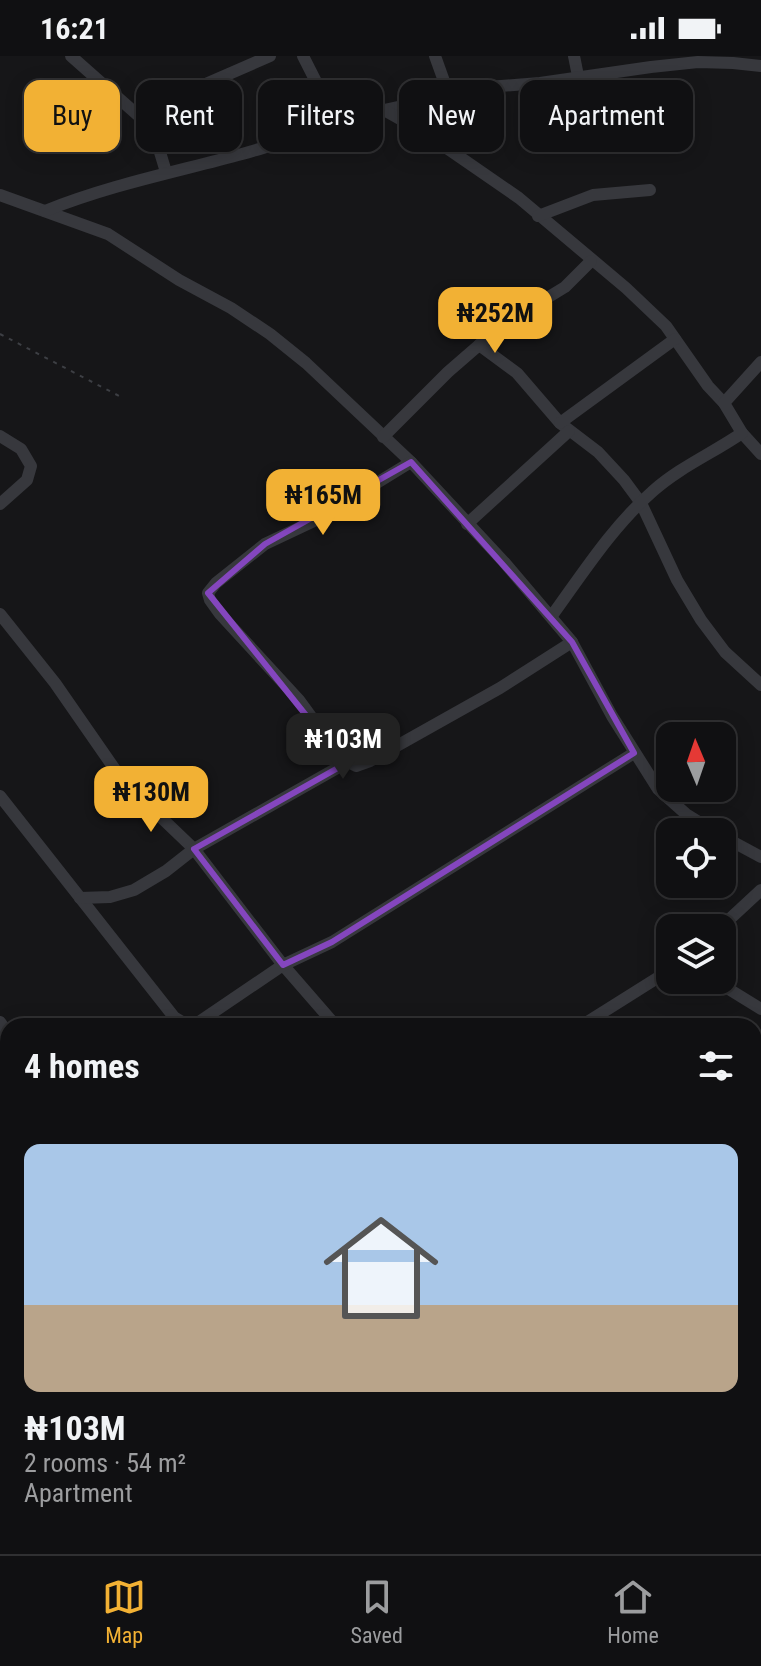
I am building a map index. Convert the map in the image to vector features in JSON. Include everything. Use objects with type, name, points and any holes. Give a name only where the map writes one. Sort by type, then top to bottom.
[{"type":"street","points":[[71,56],[136,114]]},
{"type":"street","points":[[215,80],[270,56]]},
{"type":"street","points":[[303,56],[315,80]]},
{"type":"street","points":[[435,56],[444,80]]},
{"type":"street","points":[[574,56],[578,76]]},
{"type":"street","points":[[504,86],[697,59],[761,66]]},
{"type":"street","points":[[384,110],[399,107]]},
{"type":"street","points":[[384,110],[451,150],[519,198],[654,314],[761,454]]},
{"type":"street","points":[[45,211],[104,190],[258,148]]},
{"type":"street","points":[[160,152],[166,172]]},
{"type":"street","points":[[538,216],[593,195],[650,190]]},
{"type":"street","points":[[0,195],[108,234],[270,334],[306,363],[411,462],[551,617],[572,642],[646,774],[669,801],[694,818]]},
{"type":"street","points":[[383,437],[479,345],[515,316],[565,287],[591,261]]},
{"type":"street","points":[[467,524],[565,427],[675,339]]},
{"type":"street","points":[[479,345],[517,373],[565,427],[598,452],[641,503],[677,580],[701,620],[725,652],[761,685]]},
{"type":"street","points":[[724,403],[761,362]]},
{"type":"street","points":[[551,617],[611,533],[654,490],[742,433]]},
{"type":"street","points":[[0,436],[21,449],[31,466],[27,480],[0,504]]},
{"type":"street","points":[[411,462],[318,519],[265,544],[208,593],[220,614],[299,700],[346,763],[356,766],[379,757],[500,688],[572,642]]},
{"type":"street","points":[[0,614],[55,683],[123,781],[194,849],[283,965],[329,1018]]},
{"type":"street","points":[[205,1018],[283,965],[332,942],[634,753]]},
{"type":"street","points":[[80,898],[110,897],[134,890],[194,849],[346,763]]},
{"type":"street","points":[[0,796],[175,1018]]},
{"type":"street","points":[[736,844],[761,857]]},
{"type":"street","points":[[735,914],[761,890]]},
{"type":"street","points":[[594,1018],[656,979]]},
{"type":"street","points":[[736,994],[761,1009]]},
{"type":"path","points":[[0,334],[123,398]]},
{"type":"highlighted area","points":[[411,462],[572,642],[634,753],[332,942],[283,965],[194,849],[345,764],[208,593],[265,544]]}]
